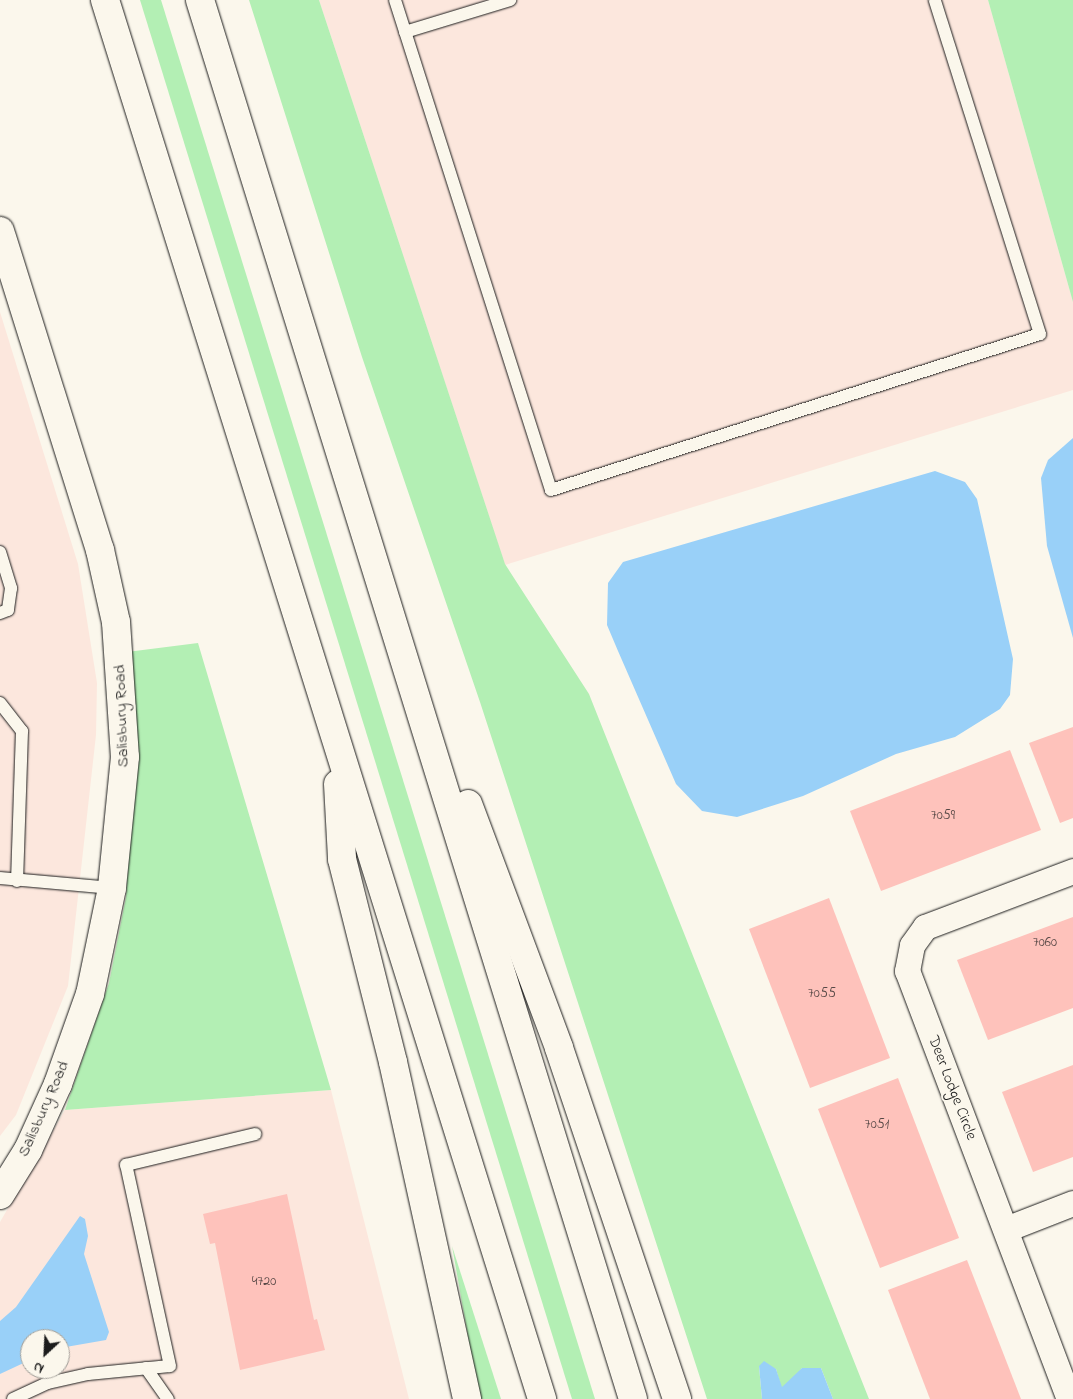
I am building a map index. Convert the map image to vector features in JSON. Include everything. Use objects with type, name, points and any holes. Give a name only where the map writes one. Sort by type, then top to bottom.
[{"type":"main road","points":[[105,0],[336,746],[542,1399]]},
{"type":"main road","points":[[200,0],[372,546],[633,1399]]},
{"type":"main road","name":"Salisbury Road","points":[[0,231],[100,550],[116,622],[125,757],[112,888],[90,994],[58,1084],[28,1150],[0,1195]]},
{"type":"main road","points":[[372,546],[559,1048],[677,1399]]},
{"type":"main road","points":[[336,746],[342,859],[393,1062],[467,1399]]},
{"type":"street","name":"Deer Lodge Circle","points":[[1069,1399],[907,971],[912,945],[925,927],[1073,871]]},
{"type":"street","points":[[1006,1229],[1073,1202]]},
{"type":"lane","points":[[395,0],[551,490],[1040,334],[934,0]]},
{"type":"lane","points":[[405,32],[510,0]]},
{"type":"lane","points":[[0,552],[11,588],[8,610],[0,613]]},
{"type":"lane","points":[[0,703],[22,731],[17,881]]},
{"type":"lane","points":[[0,878],[112,888]]},
{"type":"lane","points":[[13,1399],[48,1384],[88,1374],[170,1366],[126,1165],[255,1134]]},
{"type":"lane","points":[[146,1368],[168,1399]]},
{"type":"shaded area","points":[[319,0],[988,0],[1073,302],[1073,390],[505,565]]},
{"type":"shaded area","points":[[0,312],[78,564],[97,683],[96,735],[68,986],[16,1115],[0,1136]]},
{"type":"shaded area","points":[[331,1090],[409,1399],[0,1399],[0,1222],[65,1110]]},
{"type":"green space","points":[[140,0],[161,0],[595,1399],[572,1399]]},
{"type":"green space","points":[[249,0],[319,0],[505,564],[589,694],[869,1399],[833,1399],[821,1368],[802,1368],[787,1387],[781,1387],[776,1369],[759,1366],[762,1399],[707,1399],[480,702],[362,357]]},
{"type":"green space","points":[[988,0],[1073,0],[1073,302]]},
{"type":"green space","points":[[198,643],[331,1090],[65,1110],[109,983],[126,897],[135,739],[127,652]]},
{"type":"green space","points":[[452,1246],[501,1399],[479,1399]]},
{"type":"water","points":[[1073,438],[1073,638],[1047,546],[1041,478],[1048,460]]},
{"type":"water","points":[[935,471],[965,482],[977,499],[1013,659],[1010,695],[1000,709],[955,737],[896,754],[803,796],[737,817],[702,811],[676,784],[607,625],[608,583],[623,562]]},
{"type":"water","points":[[80,1216],[85,1219],[88,1236],[84,1254],[109,1332],[106,1340],[70,1346],[70,1329],[20,1329],[20,1365],[0,1374],[0,1321],[16,1307]]},
{"type":"water","points":[[764,1361],[776,1369],[782,1387],[802,1368],[821,1368],[833,1399],[762,1399],[759,1366]]},
{"type":"building","points":[[1073,727],[1073,818],[1060,823],[1029,743]]},
{"type":"building","points":[[1010,750],[1041,830],[881,891],[850,811]]},
{"type":"building","points":[[829,898],[890,1058],[810,1088],[749,929]]},
{"type":"building","points":[[1073,917],[1073,1008],[988,1040],[957,960]]},
{"type":"building","points":[[1073,1065],[1073,1157],[1033,1172],[1002,1092]]},
{"type":"building","points":[[898,1078],[959,1238],[880,1268],[818,1109]]},
{"type":"building","points":[[287,1194],[314,1320],[317,1319],[325,1350],[240,1370],[215,1243],[210,1244],[203,1214]]},
{"type":"building","points":[[967,1260],[1021,1399],[930,1399],[888,1290]]}]
